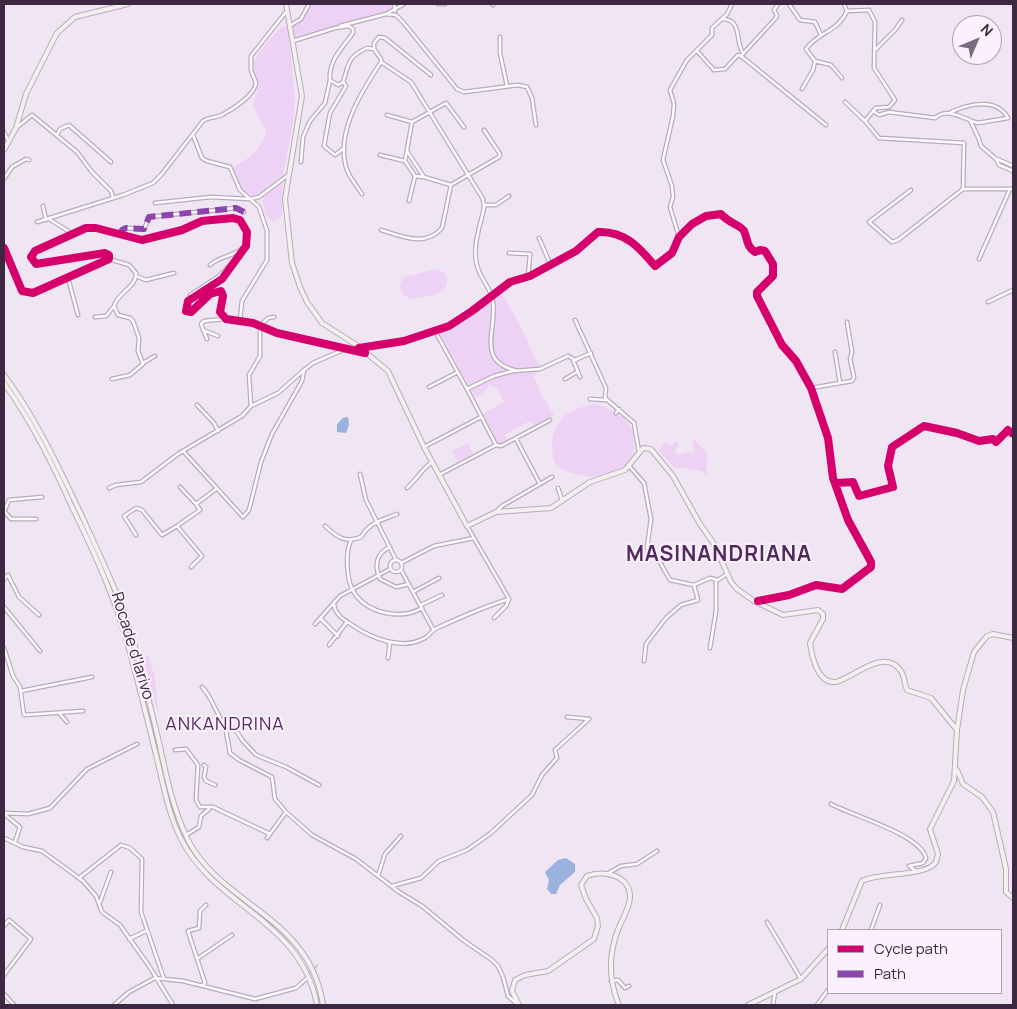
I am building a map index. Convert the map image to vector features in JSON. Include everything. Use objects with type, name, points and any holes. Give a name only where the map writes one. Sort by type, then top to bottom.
[{"type":"street","points":[[16,128],[26,94],[56,33],[76,17],[128,4]]},
{"type":"street","points":[[286,4],[302,96],[287,176],[286,222],[292,263],[300,287],[318,319],[350,342],[355,349],[388,371],[424,447],[508,599],[506,606],[494,618]]},
{"type":"street","points":[[291,25],[301,19],[309,4]]},
{"type":"street","points":[[394,4],[395,11]]},
{"type":"street","points":[[293,41],[386,14],[395,11],[404,4]]},
{"type":"street","points":[[438,4],[445,4]]},
{"type":"street","points":[[679,237],[670,207],[673,197],[672,186],[663,160],[673,116],[674,104],[670,90],[688,60],[712,35],[712,28],[732,4]]},
{"type":"street","points":[[697,51],[714,70],[725,69],[775,19],[777,16],[774,10],[778,4]]},
{"type":"street","points":[[789,4],[797,18],[802,21],[815,22],[822,35]]},
{"type":"street","points":[[842,78],[831,66],[815,61],[806,49],[844,20],[847,10],[844,4]]},
{"type":"street","points":[[847,10],[865,9],[871,13],[875,22],[874,68],[895,100],[889,106],[876,108],[865,121]]},
{"type":"street","points":[[37,222],[113,198],[155,182],[203,121],[210,117],[222,115],[251,95],[256,83],[251,70],[252,56],[286,12]]},
{"type":"street","points":[[386,14],[396,16],[403,22],[456,89],[469,92],[506,86],[523,86],[530,91],[536,125]]},
{"type":"street","points":[[720,19],[726,19],[736,26],[739,32],[738,43],[742,54],[826,125]]},
{"type":"street","points":[[875,50],[902,20]]},
{"type":"street","points":[[301,162],[303,137],[308,124],[324,103],[332,64],[353,31],[349,26],[335,28]]},
{"type":"street","points":[[431,75],[386,38],[379,37],[374,43],[374,49],[381,58],[381,62],[411,82],[481,195],[484,205],[475,258],[479,272],[492,295],[494,312],[490,348],[494,358],[502,366],[518,371]]},
{"type":"street","points":[[500,37],[500,53],[506,86]]},
{"type":"street","points":[[344,148],[335,155],[324,146],[330,113],[346,86],[343,82],[346,66],[350,60],[367,48],[374,49]]},
{"type":"street","points":[[802,89],[813,70],[815,61]]},
{"type":"street","points":[[362,194],[347,171],[344,148],[356,100],[381,62]]},
{"type":"street","points":[[330,80],[337,85],[343,82]]},
{"type":"street","points":[[845,102],[879,138],[905,138],[964,143],[963,189]]},
{"type":"street","points":[[387,114],[412,122],[446,103],[464,127]]},
{"type":"street","points":[[872,111],[879,115],[889,112],[935,118],[939,114],[949,113],[969,105],[983,104],[996,106],[1004,111],[1008,118],[978,123],[949,113]]},
{"type":"street","points":[[4,150],[16,128],[32,115],[77,152],[92,172],[111,191],[113,198]]},
{"type":"street","points":[[970,120],[980,139],[981,146],[996,159],[1013,166]]},
{"type":"street","points":[[405,161],[412,122]]},
{"type":"street","points":[[57,135],[60,130],[69,125],[110,162]]},
{"type":"street","points":[[415,176],[451,185],[499,155],[484,130]]},
{"type":"street","points":[[4,132],[8,140]]},
{"type":"street","points":[[193,135],[202,158],[230,168],[240,190],[255,202],[262,213],[267,231],[268,256],[242,301],[240,320]]},
{"type":"street","points":[[407,151],[424,177]]},
{"type":"street","points":[[380,155],[405,161],[415,176],[409,201]]},
{"type":"street","points":[[4,179],[14,165],[26,159],[30,160]]},
{"type":"street","points":[[996,159],[999,165],[1013,171]]},
{"type":"street","points":[[155,203],[210,197],[250,199],[265,194],[287,176]]},
{"type":"street","points":[[381,230],[416,240],[437,233],[442,228],[451,185]]},
{"type":"street","points":[[911,190],[869,222],[892,242],[898,240],[963,189],[1012,189],[979,259]]},
{"type":"street","points":[[484,205],[496,205],[509,196]]},
{"type":"street","points":[[43,206],[48,220],[72,234]]},
{"type":"street","points":[[122,236],[122,230],[126,228],[144,228],[149,217],[236,208],[244,212]]},
{"type":"street","points":[[109,488],[116,485],[141,482],[184,452],[242,416],[252,406],[278,393],[313,363],[343,350],[404,340],[435,331],[468,314],[510,282],[528,277],[576,252],[598,232],[624,237],[634,242],[655,266],[672,253],[679,237],[699,220],[719,214],[744,231],[746,243],[753,251],[760,250],[767,253],[773,264],[773,276],[757,292],[757,296],[782,345],[796,361],[811,388],[828,438],[833,478],[855,536],[869,554],[871,567],[842,589],[816,585],[790,595],[758,601]]},
{"type":"street","points":[[109,259],[109,255],[105,252],[36,264],[31,257],[35,251],[86,228],[96,228],[142,240],[182,230],[202,221],[233,218],[240,220],[245,226],[246,246],[237,260],[222,278],[186,304],[186,311],[190,312],[210,294],[221,291],[223,296],[220,312],[226,319]]},
{"type":"street","points":[[539,238],[551,266]]},
{"type":"street","points":[[210,265],[216,259],[231,256],[246,246]]},
{"type":"street","points":[[4,248],[22,291],[33,293],[109,259],[132,266],[136,276],[134,281],[116,299],[114,306],[106,316],[95,316]]},
{"type":"street","points":[[509,253],[530,254],[528,277]]},
{"type":"street","points":[[190,295],[219,276],[229,264],[237,260]]},
{"type":"street","points":[[136,276],[146,280],[174,273]]},
{"type":"street","points":[[68,278],[78,315]]},
{"type":"street","points":[[988,302],[1013,290]]},
{"type":"street","points":[[114,306],[118,315],[130,318],[133,321],[139,338],[138,351],[142,363]]},
{"type":"street","points":[[252,406],[249,375],[260,356],[260,326],[268,318],[274,317]]},
{"type":"street","points":[[206,339],[201,324],[204,321],[240,320],[276,333],[343,350]]},
{"type":"street","points":[[575,320],[606,388],[604,396],[606,400]]},
{"type":"street","points":[[811,388],[852,381],[854,378],[850,359],[852,352],[847,322]]},
{"type":"street","points":[[202,330],[218,336]]},
{"type":"street","points":[[435,331],[496,445]]},
{"type":"street","points":[[835,352],[840,382]]},
{"type":"street","points":[[467,389],[494,376],[518,371],[540,370],[570,356],[575,360],[584,358],[591,353]]},
{"type":"street","points":[[112,379],[135,372],[142,363],[155,356]]},
{"type":"street","points":[[572,359],[580,377]]},
{"type":"street","points":[[184,452],[242,517],[249,510],[261,462],[272,434],[302,381],[304,370]]},
{"type":"street","points":[[429,387],[458,372]]},
{"type":"street","points":[[564,379],[577,372]]},
{"type":"street","name":"Rocade d'Iarivo","points":[[4,375],[50,450],[115,588],[133,642],[175,809],[186,835],[207,866],[283,930],[303,953],[315,973],[323,1005]]},
{"type":"street","name":"Rocade d'Iarivo","points":[[4,383],[47,454],[114,598],[130,653],[165,793],[181,840],[207,873],[269,927],[298,956],[308,972],[317,1005]]},
{"type":"street","points":[[590,399],[606,400],[619,409],[635,426],[639,454]]},
{"type":"street","points":[[197,405],[214,423],[218,431]]},
{"type":"street","points":[[616,413],[619,409]]},
{"type":"street","points":[[424,447],[481,417]]},
{"type":"street","points":[[439,475],[496,445],[500,447],[550,420]]},
{"type":"street","points":[[516,439],[540,484]]},
{"type":"street","points":[[496,512],[551,508],[590,482],[622,472],[630,467],[643,448],[650,449],[669,469],[714,544],[727,574],[737,589],[754,601],[758,601],[783,615],[813,610],[821,612],[823,617],[812,637],[810,646],[819,674],[825,681],[840,681],[876,663],[889,662],[901,672],[907,690],[931,698],[957,730]]},
{"type":"street","points":[[407,488],[418,478],[420,471],[432,462]]},
{"type":"street","points":[[630,467],[644,482],[652,519],[647,548],[657,557],[670,580],[694,586],[710,578],[716,580],[727,574]]},
{"type":"street","points":[[360,474],[366,500],[396,560],[401,562],[434,546],[474,538]]},
{"type":"street","points":[[467,526],[496,512],[502,506],[552,477]]},
{"type":"street","points":[[136,536],[124,516],[136,508],[142,510],[162,535],[200,510],[180,487]]},
{"type":"street","points":[[558,488],[563,501]]},
{"type":"street","points":[[196,504],[216,489]]},
{"type":"street","points":[[36,519],[11,519],[4,512],[10,500],[42,497]]},
{"type":"street","points":[[325,526],[339,538],[351,540],[361,537],[367,527],[377,521],[397,514]]},
{"type":"street","points":[[177,526],[202,556],[191,567]]},
{"type":"street","points":[[351,540],[348,557],[352,589],[367,604],[383,612],[405,614],[442,595]]},
{"type":"street","points":[[390,547],[379,556],[376,566],[378,576],[382,581],[392,586],[400,587],[409,584]]},
{"type":"street","points":[[390,569],[391,562],[396,560]]},
{"type":"street","points":[[401,562],[401,570],[433,629]]},
{"type":"street","points":[[390,569],[396,572],[401,570]]},
{"type":"street","points":[[314,624],[334,602],[352,589],[390,569]]},
{"type":"street","points":[[4,579],[8,575],[19,597],[39,615]]},
{"type":"street","points":[[414,592],[439,578]]},
{"type":"street","points":[[710,648],[716,611],[716,580]]},
{"type":"street","points":[[644,662],[646,644],[666,618],[681,605],[698,600],[694,586]]},
{"type":"street","points":[[334,602],[334,610],[347,622],[369,635],[390,642],[422,639],[433,629],[475,610],[508,599]]},
{"type":"street","points":[[4,607],[40,651]]},
{"type":"street","points":[[320,618],[338,636]]},
{"type":"street","points":[[329,645],[338,636],[347,622]]},
{"type":"street","points":[[842,929],[862,881],[894,873],[917,872],[933,867],[938,860],[930,829],[937,811],[951,790],[956,768],[957,730],[963,690],[978,645],[993,634],[1013,638]]},
{"type":"street","points":[[388,658],[390,642]]},
{"type":"street","points":[[4,648],[21,691],[24,715],[83,711]]},
{"type":"street","points":[[21,691],[92,677]]},
{"type":"street","points":[[202,687],[209,695],[225,725],[230,753],[272,777],[275,799],[286,812],[319,840],[356,859],[422,906],[463,940],[492,960],[500,970],[508,996],[518,1004]]},
{"type":"street","points":[[59,713],[67,722]]},
{"type":"street","points":[[392,886],[421,878],[439,860],[473,846],[491,833],[524,802],[556,758],[555,750],[589,719],[567,717]]},
{"type":"street","points":[[225,725],[236,730],[242,740],[256,755],[286,766],[319,785]]},
{"type":"street","points":[[4,814],[28,814],[50,808],[87,769],[137,744]]},
{"type":"street","points":[[175,750],[184,748],[191,753],[198,765],[196,800],[200,807],[210,808],[240,819],[270,834]]},
{"type":"street","points":[[204,765],[206,767],[206,781],[215,785]]},
{"type":"street","points":[[956,768],[963,784],[982,797],[994,812],[1006,869],[1006,892],[1013,898]]},
{"type":"street","points":[[831,804],[867,821],[888,828],[916,843],[925,851],[926,858],[923,863],[909,866],[917,872]]},
{"type":"street","points":[[186,835],[199,828],[201,816],[210,808]]},
{"type":"street","points":[[267,838],[286,812]]},
{"type":"street","points":[[4,814],[20,827],[15,842]]},
{"type":"street","points":[[378,876],[386,854],[401,836]]},
{"type":"street","points":[[4,838],[27,849],[42,851],[79,878],[100,902],[102,912],[117,922],[149,966],[173,1005]]},
{"type":"street","points":[[79,878],[121,845],[130,848],[143,862],[140,908],[146,931],[164,979]]},
{"type":"street","points":[[518,1004],[512,988],[518,978],[548,971],[594,939],[598,926],[597,918],[581,886],[584,879],[589,875],[607,874],[621,866],[637,864],[657,851]]},
{"type":"street","points":[[100,902],[111,872]]},
{"type":"street","points":[[607,874],[623,882],[630,895],[629,904],[613,948],[610,968],[611,981],[619,1005]]},
{"type":"street","points":[[202,986],[205,983],[188,931],[199,928],[200,911],[206,905]]},
{"type":"street","points":[[871,929],[880,905]]},
{"type":"street","points":[[4,926],[11,921],[31,939],[4,975]]},
{"type":"street","points":[[767,922],[801,979]]},
{"type":"street","points":[[129,939],[146,931]]},
{"type":"street","points":[[197,959],[232,935]]},
{"type":"street","points":[[748,1005],[801,979],[827,950]]},
{"type":"street","points":[[114,1005],[131,991],[156,978],[202,986],[255,999],[296,988],[306,980]]},
{"type":"street","points":[[611,981],[618,980],[625,988],[629,986]]},
{"type":"street","points":[[817,1005],[827,991]]},
{"type":"street","points":[[773,1005],[775,992]]},
{"type":"street","points":[[4,994],[14,1005]]},
{"type":"shaded area","points":[[311,4],[391,4],[392,11],[289,41],[295,95],[294,118],[283,175],[260,194],[249,196],[239,185],[233,168],[259,148],[266,129],[257,116],[253,103],[259,85],[253,64],[259,52],[280,28],[299,22]]},
{"type":"shaded area","points":[[283,183],[282,216],[272,223],[266,214],[262,200]]},
{"type":"shaded area","points":[[437,269],[444,273],[447,280],[444,289],[439,293],[410,299],[401,292],[400,284],[404,277]]},
{"type":"shaded area","points":[[500,291],[543,370],[533,375],[539,390],[554,415],[534,426],[530,421],[505,435],[508,440],[499,445],[483,414],[504,402],[497,389],[489,384],[487,389],[476,398],[439,332],[463,319]]},
{"type":"shaded area","points":[[595,404],[612,411],[628,423],[633,433],[634,458],[626,466],[607,475],[586,476],[565,471],[556,466],[553,454],[552,443],[558,424],[572,411]]},
{"type":"shaded area","points":[[695,440],[707,454],[706,475],[701,471],[674,467],[659,451],[665,441],[670,446],[677,441],[678,446],[674,451],[678,455],[687,452],[693,453],[695,449],[692,441]]},
{"type":"shaded area","points":[[468,443],[473,453],[458,462],[452,451]]},
{"type":"shaded area","points":[[142,653],[149,657],[155,678],[158,713]]},
{"type":"water","points":[[348,417],[349,425],[346,433],[337,432],[337,424],[343,418]]},
{"type":"water","points":[[566,858],[575,864],[575,872],[560,885],[556,894],[551,894],[547,889],[549,880],[545,872],[558,860]]},
{"type":"tunnel","points":[[309,976],[318,964]]},
{"type":"marked path","points":[[122,236],[122,230],[126,228],[144,229],[149,217],[236,208],[244,212]]},
{"type":"cycle path","points":[[359,348],[404,341],[449,326],[510,282],[530,276],[576,251],[598,232],[608,232],[624,237],[637,247],[655,266],[672,253],[679,237],[692,224],[706,216],[721,214],[743,229],[752,250],[755,252],[765,251],[773,264],[773,276],[757,292],[757,296],[782,345],[796,361],[811,388],[828,438],[833,478],[848,520],[871,562],[871,567],[842,589],[816,585],[789,595],[758,601]]},
{"type":"cycle path","points":[[4,248],[22,291],[33,293],[109,259],[109,255],[105,253],[36,264],[31,257],[35,251],[86,228],[96,228],[142,240],[182,230],[202,221],[233,218],[240,220],[247,232],[246,246],[222,279],[188,301],[186,311],[191,312],[210,294],[221,291],[223,296],[220,312],[226,319],[253,323],[277,333],[365,353]]},
{"type":"cycle path","points":[[836,483],[853,482],[859,496],[893,487],[888,466],[892,447],[924,426],[957,433],[979,441],[993,439],[996,442],[1008,430],[1013,434]]},
{"type":"district","name":"MASINANDRIANA","points":[[719,555]]},
{"type":"district","name":"ANKANDRINA","points":[[225,725]]}]
